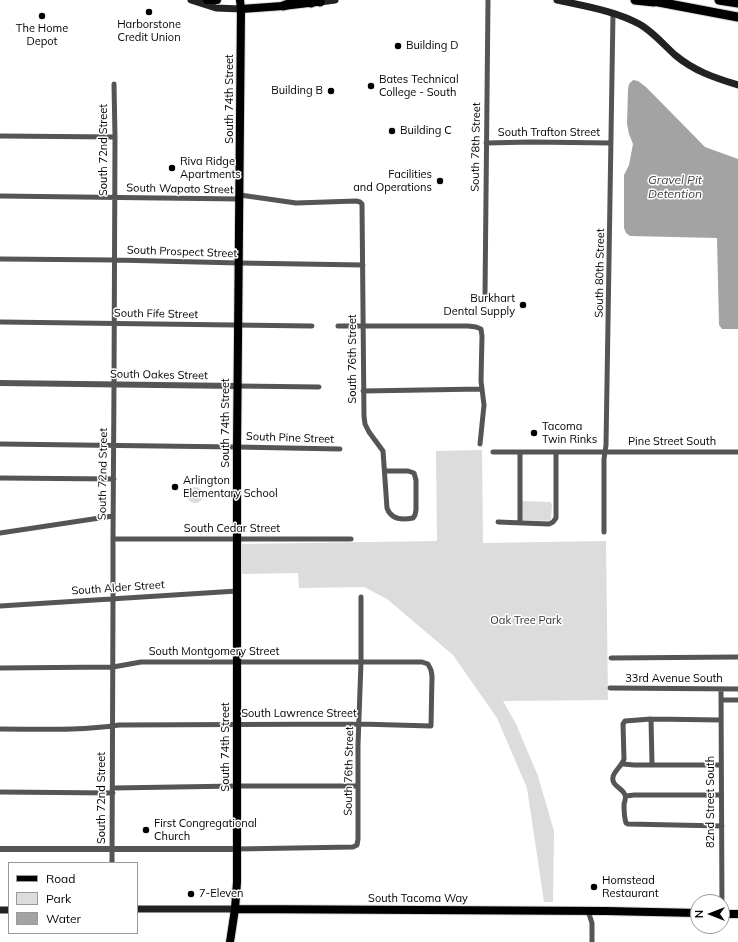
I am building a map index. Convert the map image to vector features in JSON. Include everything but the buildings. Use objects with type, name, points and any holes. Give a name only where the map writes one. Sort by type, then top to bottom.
[{"type":"highway","points":[[284,6],[297,0]]},
{"type":"highway","points":[[635,0],[672,4]]},
{"type":"highway","points":[[648,0],[738,17]]},
{"type":"highway","points":[[719,0],[738,4]]},
{"type":"main road","points":[[191,0],[216,8],[240,4],[284,6],[315,1],[335,0]]},
{"type":"main road","points":[[207,0],[217,0]]},
{"type":"main road","points":[[557,0],[628,18],[647,29],[675,55],[695,69],[710,76],[738,85]]},
{"type":"main road","name":"South 74th Street","points":[[230,942],[237,882],[237,447],[240,197],[240,4]]},
{"type":"main road","name":"South Tacoma Way","points":[[138,909],[690,913]]},
{"type":"street","name":"South 78th Street","points":[[485,295],[488,0]]},
{"type":"street","name":"South 80th Street","points":[[604,532],[604,459],[606,445],[613,13]]},
{"type":"street","name":"South 72nd Street","points":[[112,862],[115,260],[114,84]]},
{"type":"street","points":[[0,136],[115,137]]},
{"type":"street","name":"South Trafton Street","points":[[486,143],[611,142]]},
{"type":"street","name":"South Wapato Street","points":[[0,196],[115,198],[240,197],[296,203],[360,202]]},
{"type":"street","name":"South 76th Street","points":[[360,202],[363,206],[363,391],[365,424],[383,451],[388,512],[393,517],[397,518],[415,517],[416,480],[414,473],[408,471],[385,471]]},
{"type":"street","name":"South Prospect Street","points":[[0,259],[115,260],[363,266]]},
{"type":"street","name":"South Fife Street","points":[[0,322],[312,326]]},
{"type":"street","points":[[338,326],[468,326],[481,329],[482,389],[484,405],[480,444]]},
{"type":"street","name":"South Oakes Street","points":[[0,384],[319,387]]},
{"type":"street","points":[[363,391],[482,389]]},
{"type":"street","name":"South Pine Street","points":[[0,444],[340,449]]},
{"type":"street","points":[[493,452],[605,453]]},
{"type":"street","points":[[520,452],[520,523]]},
{"type":"street","points":[[498,522],[549,524],[553,522],[556,518],[556,452]]},
{"type":"street","name":"Pine Street South","points":[[605,453],[738,452]]},
{"type":"street","points":[[0,478],[114,479]]},
{"type":"street","points":[[0,533],[113,516]]},
{"type":"street","name":"South Cedar Street","points":[[113,539],[351,539]]},
{"type":"street","name":"South Alder Street","points":[[0,606],[237,591]]},
{"type":"street","name":"South 76th Street","points":[[237,848],[353,848],[357,845],[361,597]]},
{"type":"street","points":[[610,658],[738,657]]},
{"type":"street","name":"South Montgomery Street","points":[[0,668],[113,667],[141,662],[422,662],[428,664],[432,670],[431,726]]},
{"type":"street","name":"33rd Avenue South","points":[[610,688],[738,689]]},
{"type":"street","name":"82nd Street South","points":[[721,689],[722,894]]},
{"type":"street","name":"33rd Avenue South","points":[[721,700],[738,700]]},
{"type":"street","points":[[626,796],[614,784],[612,779],[623,764],[624,722],[629,720],[651,719],[721,720]]},
{"type":"street","points":[[651,719],[652,764]]},
{"type":"street","name":"South Lawrence Street","points":[[0,729],[71,729],[127,724],[360,724],[431,726]]},
{"type":"street","points":[[623,764],[721,765]]},
{"type":"street","points":[[0,792],[237,786],[358,786]]},
{"type":"street","points":[[626,796],[721,795]]},
{"type":"street","points":[[626,796],[624,817],[626,823],[628,824],[722,826]]},
{"type":"street","points":[[0,849],[237,848]]},
{"type":"street","points":[[588,911],[592,923],[592,942]]},
{"type":"green space","name":"Oak Tree Park","points":[[482,450],[483,543],[606,541],[608,700],[503,701],[516,724],[538,776],[554,831],[553,902],[544,902],[527,788],[497,718],[453,655],[387,599],[364,587],[299,588],[298,573],[242,574],[242,544],[437,541],[436,451]]},
{"type":"green space","points":[[192,487],[198,487],[203,492],[201,501],[198,503],[192,503],[187,498],[187,492]]},
{"type":"green space","points":[[522,501],[550,502],[552,504],[551,519],[548,521],[522,519]]},
{"type":"water","name":"Gravel Pit Detention","points":[[633,80],[638,81],[646,87],[705,147],[738,159],[738,329],[722,329],[719,325],[717,238],[630,236],[626,233],[624,228],[624,175],[629,165],[633,144],[627,124],[628,89],[629,84]]},
{"type":"place","name":"Harborstone Credit Union","points":[[149,12]]},
{"type":"place","name":"The Home Depot","points":[[42,16]]},
{"type":"place","name":"Building D","points":[[398,46]]},
{"type":"place","name":"Bates Technical College - South","points":[[371,86]]},
{"type":"place","name":"Building B","points":[[331,91]]},
{"type":"place","name":"Building C","points":[[392,131]]},
{"type":"place","name":"Riva Ridge Apartments","points":[[172,168]]},
{"type":"place","name":"Facilities and Operations","points":[[440,181]]},
{"type":"place","name":"Burkhart Dental Supply","points":[[523,305]]},
{"type":"place","name":"Tacoma Twin Rinks","points":[[534,433]]},
{"type":"place","name":"Arlington Elementary School","points":[[175,487]]},
{"type":"place","name":"First Congregational Church","points":[[146,830]]},
{"type":"place","name":"Homstead Restaurant","points":[[594,887]]},
{"type":"place","name":"7-Eleven","points":[[191,894]]}]
